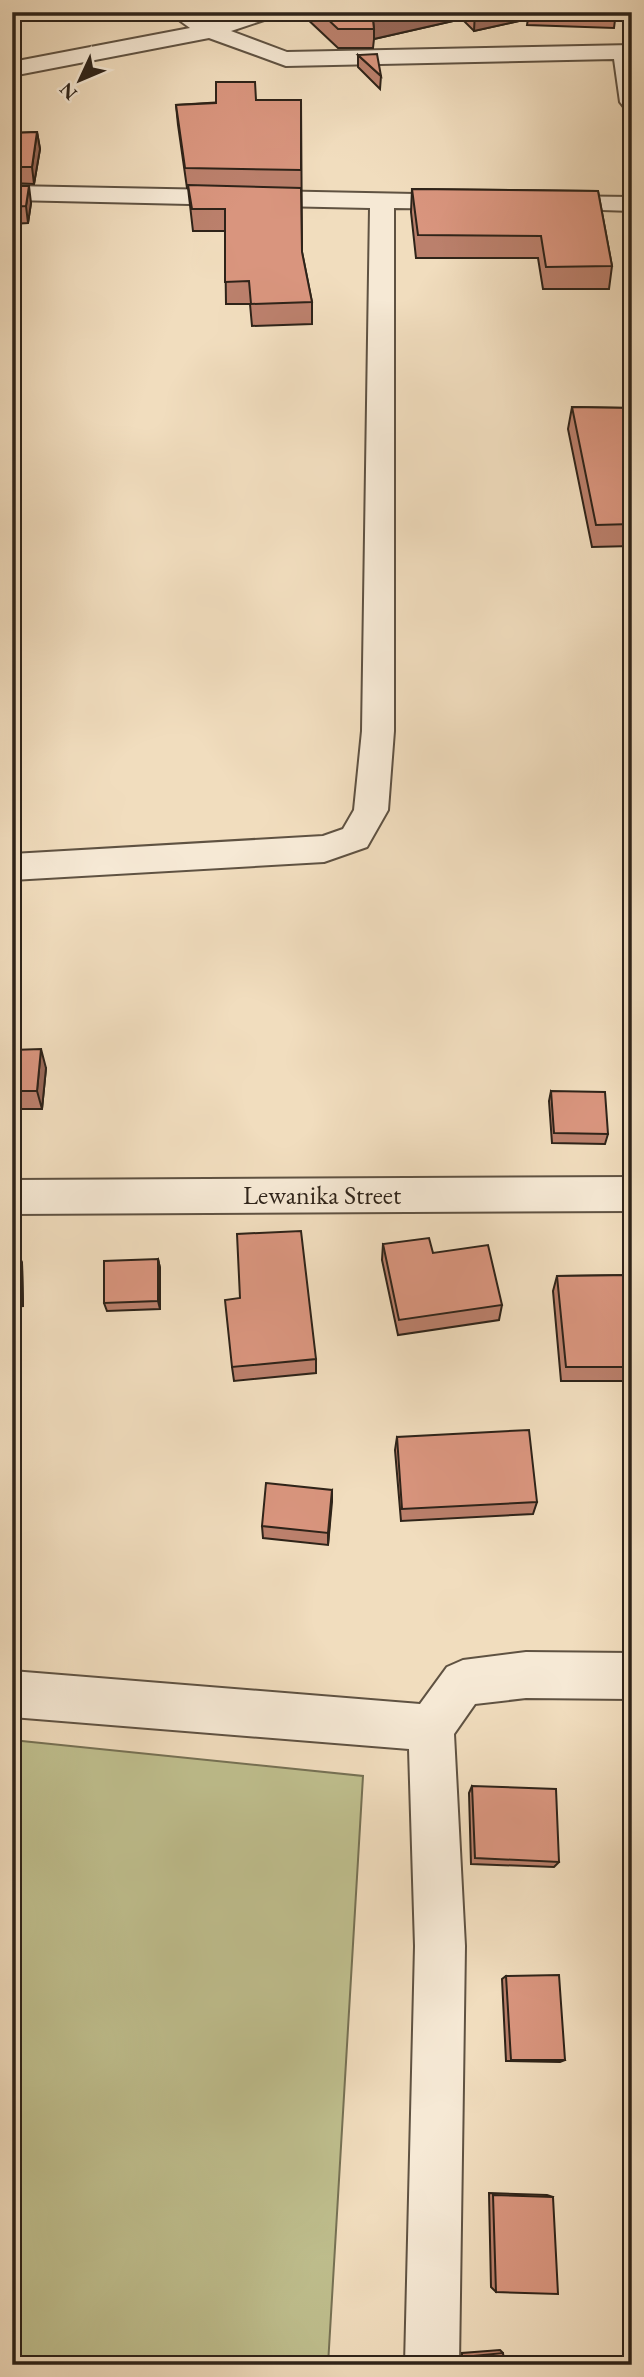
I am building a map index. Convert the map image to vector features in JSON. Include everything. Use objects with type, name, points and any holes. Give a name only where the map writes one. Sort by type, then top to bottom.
[{"type":"street","points":[[179,12],[209,31],[258,51],[297,60],[628,52],[632,102]]},
{"type":"street","points":[[12,69],[209,31],[265,12]]},
{"type":"street","points":[[12,192],[493,202]]},
{"type":"street","points":[[12,867],[324,849],[355,838],[371,810],[378,730],[382,201]]},
{"type":"street","points":[[521,203],[632,204]]},
{"type":"street","name":"Lewanika Street","points":[[12,1197],[632,1194]]},
{"type":"street","points":[[432,2365],[440,1946],[431,1728],[463,1683],[526,1675],[632,1676]]},
{"type":"street","points":[[12,1693],[431,1728]]},
{"type":"green space","points":[[12,1740],[363,1776],[328,2365],[12,2365]]},
{"type":"building","points":[[320,12],[409,12],[373,20],[374,29],[338,29]]},
{"type":"building","points":[[377,54],[381,76],[358,55]]},
{"type":"building","points":[[216,82],[255,82],[256,100],[301,100],[301,170],[185,168],[176,105],[216,103]]},
{"type":"building","points":[[37,132],[32,167],[12,167],[12,133]]},
{"type":"building","points":[[188,185],[301,188],[302,252],[312,302],[251,304],[249,281],[225,282],[225,209],[192,209]]},
{"type":"building","points":[[12,186],[29,186],[26,206],[12,207]]},
{"type":"building","points":[[412,189],[598,191],[612,266],[546,267],[541,236],[418,235]]},
{"type":"building","points":[[572,407],[632,408],[632,452],[626,452],[632,480],[632,524],[596,525]]},
{"type":"building","points":[[41,1049],[37,1091],[12,1091],[12,1050]]},
{"type":"building","points":[[551,1091],[605,1092],[608,1134],[554,1133]]},
{"type":"building","points":[[301,1231],[316,1359],[232,1367],[225,1300],[240,1298],[237,1234]]},
{"type":"building","points":[[429,1238],[433,1253],[488,1245],[502,1305],[399,1320],[383,1244]]},
{"type":"building","points":[[12,1247],[16,1247],[17,1291],[12,1291]]},
{"type":"building","points":[[158,1259],[158,1301],[104,1303],[104,1261]]},
{"type":"building","points":[[632,1275],[632,1367],[566,1367],[557,1276]]},
{"type":"building","points":[[529,1430],[537,1502],[402,1509],[397,1437]]},
{"type":"building","points":[[266,1483],[332,1490],[328,1533],[262,1526]]},
{"type":"building","points":[[472,1786],[556,1789],[559,1862],[475,1858]]},
{"type":"building","points":[[559,1975],[565,2060],[511,2060],[506,1976]]},
{"type":"building","points":[[493,2195],[553,2197],[558,2294],[496,2292]]},
{"type":"building","points":[[503,2353],[504,2365],[464,2365],[464,2357]]}]
